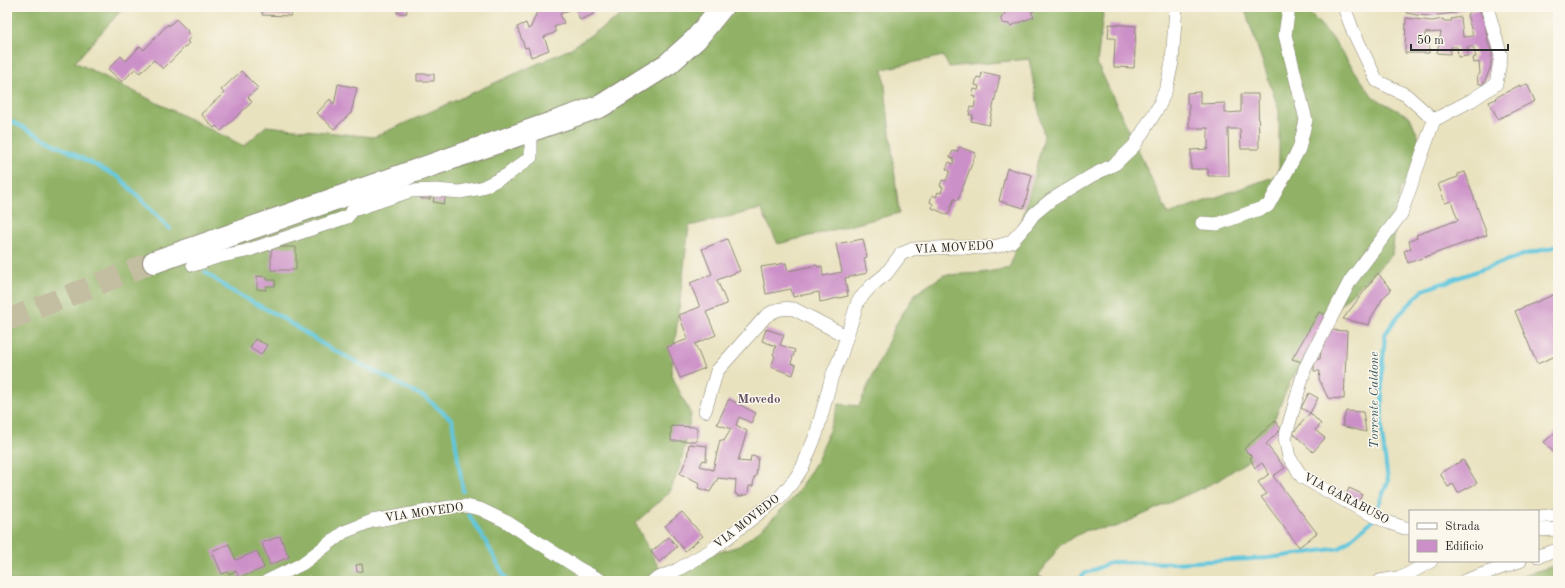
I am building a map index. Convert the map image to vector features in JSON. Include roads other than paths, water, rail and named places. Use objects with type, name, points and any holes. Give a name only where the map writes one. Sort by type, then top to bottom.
[{"type":"highway","points":[[154,262],[600,106],[668,64],[696,40],[722,7]]},
{"type":"street","name":"VIA MOVEDO","points":[[652,581],[677,570],[710,551],[781,496],[802,468],[809,454],[816,435],[832,376],[840,358],[858,301],[871,286],[886,274],[901,254],[913,249],[959,247],[981,248],[998,246],[1011,242],[1024,229],[1034,214],[1051,200],[1091,176],[1115,164],[1134,146],[1159,106],[1166,86],[1172,62],[1176,7]]},
{"type":"street","points":[[1202,223],[1217,224],[1268,206],[1299,149],[1306,120],[1285,35],[1289,7]]},
{"type":"street","points":[[1344,7],[1353,31],[1377,81],[1406,95],[1434,120],[1472,100],[1496,84],[1501,56],[1487,7]]},
{"type":"street","name":"VIA GARABUSO","points":[[1409,528],[1390,523],[1358,508],[1302,477],[1289,457],[1285,438],[1305,368],[1350,281],[1401,214],[1434,120]]},
{"type":"street","points":[[192,265],[217,257],[246,251],[347,217],[353,210],[410,191],[436,190],[460,192],[481,188],[507,175],[531,157],[531,140],[533,129]]},
{"type":"street","points":[[705,411],[717,371],[766,316],[774,310],[787,308],[794,309],[846,336]]},
{"type":"street","name":"VIA MOVEDO","points":[[267,581],[302,564],[344,532],[372,521],[443,508],[466,506],[480,509],[508,522],[578,568],[602,581]]},
{"type":"street","points":[[1539,517],[1558,515]]},
{"type":"street","points":[[1539,530],[1558,529]]},
{"type":"street","points":[[1539,556],[1558,550]]},
{"type":"street","points":[[1380,581],[1403,577],[1429,562]]},
{"type":"street","points":[[1464,581],[1517,562]]},
{"type":"waterway","points":[[7,119],[120,178],[170,229]]},
{"type":"waterway","name":"Torrente Caldone","points":[[1078,581],[1084,574],[1112,562],[1173,563],[1269,558],[1340,548],[1372,521],[1388,481],[1382,434],[1382,373],[1385,334],[1398,316],[1423,290],[1526,254],[1558,246]]},
{"type":"waterway","points":[[205,272],[230,290],[279,316],[324,345],[426,398],[452,420],[463,491]]},
{"type":"waterway","points":[[469,515],[486,542],[507,581]]},
{"type":"tunnel","points":[[7,320],[154,262]]},
{"type":"district","name":"Movedo","points":[[759,399]]}]
